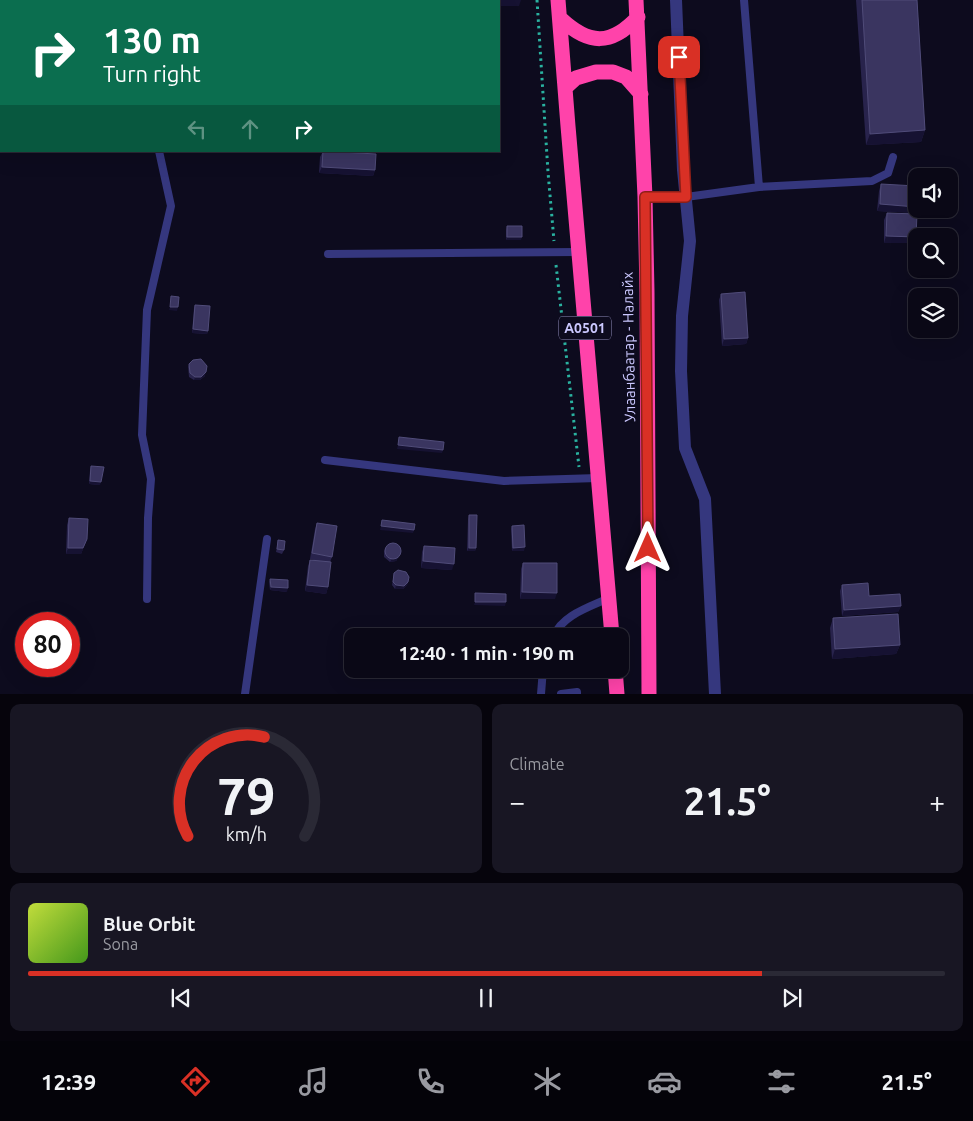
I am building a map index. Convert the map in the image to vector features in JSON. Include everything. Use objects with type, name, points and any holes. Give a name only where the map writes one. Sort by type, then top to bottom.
[{"type":"highway","name":"A0501","points":[[558,0],[611,628]]},
{"type":"highway","name":"Улаанбаатар - Налайх","points":[[636,0],[645,197],[649,694]]},
{"type":"highway","points":[[560,19],[573,30],[588,38],[600,39],[613,37],[626,30],[638,17]]},
{"type":"highway","points":[[565,88],[576,78],[596,72],[613,72],[626,77],[641,94]]},
{"type":"highway","points":[[616,678],[617,694]]},
{"type":"street","points":[[676,0],[690,241],[681,333],[685,448],[705,499],[715,694]]},
{"type":"lane","points":[[744,0],[759,186]]},
{"type":"lane","points":[[147,599],[148,518],[151,479],[142,435],[147,310],[171,206],[160,152]]},
{"type":"lane","points":[[645,197],[686,197],[759,186],[872,181],[888,173],[893,157]]},
{"type":"lane","points":[[328,254],[578,252]]},
{"type":"lane","points":[[325,460],[504,481],[598,478]]},
{"type":"lane","points":[[245,694],[267,539]]},
{"type":"lane","points":[[557,628],[576,613],[609,598]]},
{"type":"lane","points":[[540,694],[542,678]]},
{"type":"lane","points":[[561,694],[577,692],[577,694]]},
{"type":"path","points":[[537,0],[554,241]]},
{"type":"path","points":[[556,261],[580,478]]},
{"type":"building","points":[[862,0],[917,0],[925,130],[870,134]]},
{"type":"building","points":[[323,152],[376,154],[375,170],[322,167]]},
{"type":"building","points":[[881,184],[908,186],[908,206],[880,204]]},
{"type":"building","points":[[887,213],[908,214],[908,218],[917,218],[916,228],[908,228],[908,237],[886,236]]},
{"type":"building","points":[[507,226],[522,226],[522,237],[507,237]]},
{"type":"building","points":[[745,292],[748,338],[724,339],[721,294]]},
{"type":"building","points":[[171,296],[179,297],[178,307],[170,307]]},
{"type":"building","points":[[195,305],[210,306],[208,331],[193,329]]},
{"type":"building","points":[[201,359],[207,366],[206,372],[201,377],[195,377],[190,373],[189,364],[193,360]]},
{"type":"building","points":[[399,437],[444,442],[443,450],[398,445]]},
{"type":"building","points":[[91,466],[104,467],[101,482],[90,481]]},
{"type":"building","points":[[469,515],[477,515],[476,548],[469,548]]},
{"type":"building","points":[[69,518],[88,519],[87,539],[83,548],[68,548]]},
{"type":"building","points":[[382,520],[415,524],[414,530],[381,526]]},
{"type":"building","points":[[317,523],[337,526],[332,557],[312,553]]},
{"type":"building","points":[[524,525],[525,547],[513,548],[512,526]]},
{"type":"building","points":[[278,540],[285,541],[284,550],[277,549]]},
{"type":"building","points":[[393,543],[399,545],[401,551],[399,557],[393,559],[387,557],[385,551],[387,545]]},
{"type":"building","points":[[424,546],[455,548],[454,564],[423,561]]},
{"type":"building","points":[[310,560],[331,562],[328,587],[307,585]]},
{"type":"building","points":[[523,563],[557,563],[557,593],[522,592]]},
{"type":"building","points":[[398,570],[406,572],[409,577],[408,582],[404,586],[396,585],[393,582],[394,573]]},
{"type":"building","points":[[270,579],[288,580],[288,588],[271,587]]},
{"type":"building","points":[[868,583],[869,596],[900,594],[901,606],[844,610],[842,585]]},
{"type":"building","points":[[475,593],[506,594],[506,602],[475,602]]},
{"type":"building","points":[[898,614],[900,645],[835,649],[833,618]]},
{"type":"route","points":[[648,548],[645,197],[686,197],[679,57]]}]
